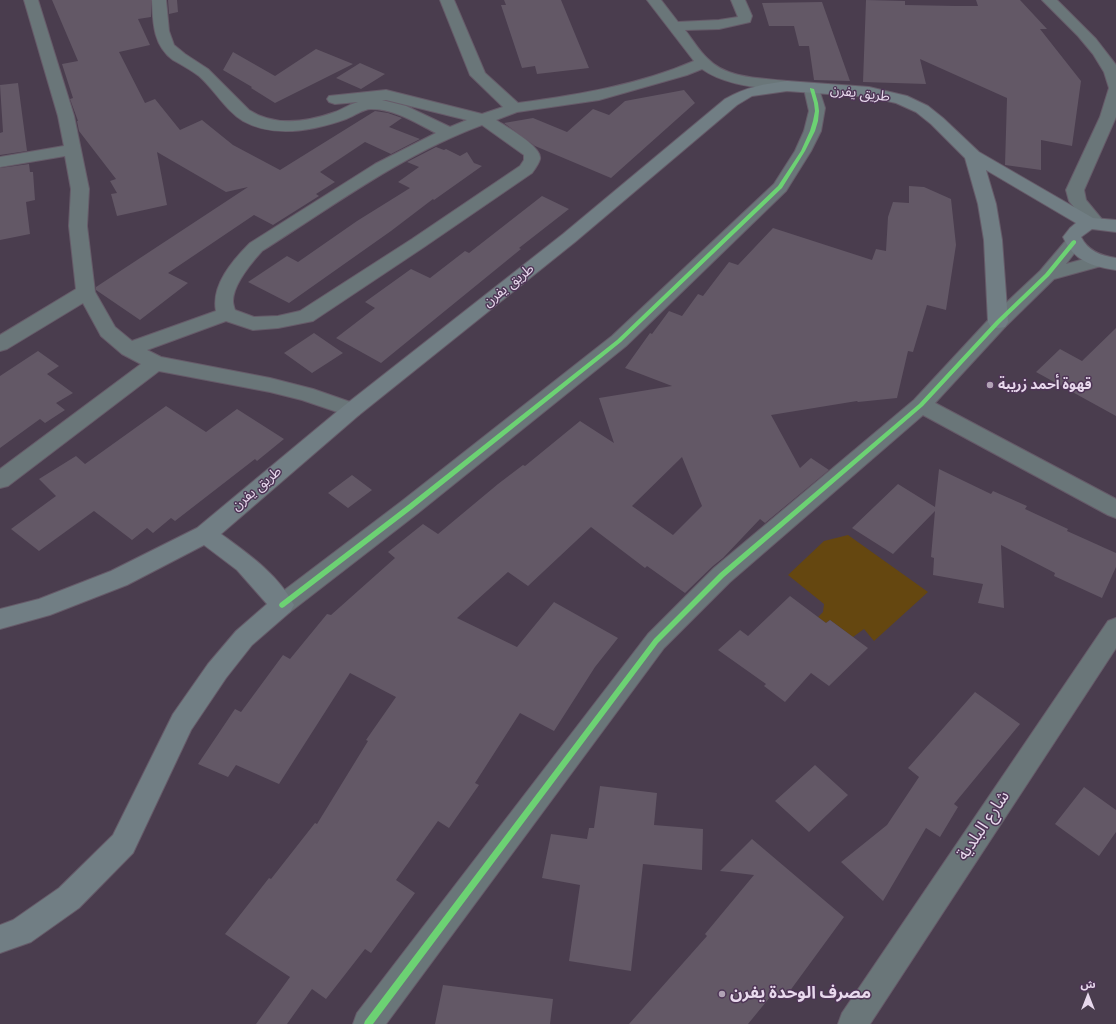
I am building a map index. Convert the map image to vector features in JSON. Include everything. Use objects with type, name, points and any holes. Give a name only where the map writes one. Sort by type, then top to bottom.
[{"type":"main road","name":"طريق يفرن","points":[[0,619],[42,608],[119,578],[205,534],[352,410],[569,238],[731,102],[747,93],[768,88],[787,86],[869,92],[901,99],[922,109],[937,121],[972,156],[1025,188]]},
{"type":"main road","points":[[972,156],[987,204],[993,240],[998,322]]},
{"type":"main road","points":[[1025,188],[1092,223],[1116,226]]},
{"type":"main road","points":[[1025,188],[1073,239],[1078,249],[1085,254],[1107,262]]},
{"type":"main road","points":[[1073,239],[1080,227],[1092,223]]},
{"type":"main road","points":[[0,939],[21,932],[69,898],[123,844],[182,722],[217,670],[244,638],[282,605],[266,585],[245,564],[205,534]]},
{"type":"street","points":[[31,0],[66,116],[80,189],[78,226],[86,292],[108,330],[129,349],[156,363],[270,385],[306,394],[352,410]]},
{"type":"street","points":[[159,0],[160,25],[168,47],[203,72],[234,106],[252,118],[274,126],[298,125],[328,120],[369,104],[396,108],[449,133]]},
{"type":"street","points":[[447,0],[478,75],[514,108]]},
{"type":"street","points":[[654,0],[703,63],[716,72],[736,79],[787,86]]},
{"type":"street","points":[[675,26],[730,23],[745,19],[746,16],[738,0]]},
{"type":"street","points":[[1049,0],[1088,39],[1104,59],[1112,71],[1116,88],[1108,117],[1075,190],[1078,201],[1092,223]]},
{"type":"street","points":[[226,314],[223,300],[230,281],[242,261],[256,247],[381,168],[429,142],[483,119],[514,108],[599,95],[682,72],[703,63]]},
{"type":"street","points":[[282,605],[410,507],[618,341],[780,187],[798,158],[813,129],[817,110],[812,89]]},
{"type":"street","points":[[129,349],[226,314],[253,324],[278,322],[306,316],[418,243],[527,168],[532,160],[532,154],[522,145],[483,119],[386,95],[335,99]]},
{"type":"street","points":[[0,162],[72,150]]},
{"type":"street","points":[[368,1024],[656,641],[722,576],[921,405],[998,322],[1047,275],[1073,239]]},
{"type":"street","points":[[1047,275],[1107,262]]},
{"type":"street","points":[[0,344],[86,292]]},
{"type":"street","points":[[0,480],[156,363]]},
{"type":"street","points":[[921,405],[1116,509]]},
{"type":"street","name":"شارع البلدية","points":[[853,1024],[1116,628]]},
{"type":"shaded area","points":[[848,535],[928,592],[874,641],[864,629],[853,637],[830,620],[826,623],[818,617],[823,612],[824,604],[788,575],[824,541]]},
{"type":"building","points":[[52,0],[151,0],[151,17],[138,19],[150,45],[119,52],[145,103],[155,99],[180,130],[202,120],[233,145],[280,170],[375,111],[388,113],[402,118],[389,127],[420,139],[391,154],[365,142],[320,172],[335,182],[316,194],[319,196],[273,225],[254,215],[168,273],[188,283],[140,320],[96,290],[96,287],[248,187],[226,192],[157,152],[167,205],[117,216],[111,194],[117,193],[110,181],[116,179],[79,131],[78,121],[70,99],[73,98],[62,64],[78,61]]},
{"type":"building","points":[[168,0],[177,0],[178,12],[169,14]]},
{"type":"building","points":[[504,0],[561,0],[589,68],[537,74],[535,66],[522,68],[501,5],[506,5]]},
{"type":"building","points":[[866,0],[905,1],[905,5],[978,6],[976,0],[1020,0],[1047,29],[1040,29],[1081,81],[1072,146],[1041,140],[1041,170],[1005,165],[1007,98],[920,59],[926,84],[863,82]]},
{"type":"building","points":[[822,2],[850,81],[814,80],[809,46],[799,46],[794,26],[769,26],[762,3]]},
{"type":"building","points":[[316,49],[353,64],[275,103],[223,70],[233,52],[275,76]]},
{"type":"building","points":[[360,63],[385,74],[361,89],[336,78]]},
{"type":"building","points":[[18,83],[27,151],[0,155],[0,133],[3,132],[0,85]]},
{"type":"building","points":[[684,90],[695,103],[611,178],[535,146],[504,123],[533,118],[567,132],[593,109],[609,115],[625,101]]},
{"type":"building","points":[[436,147],[444,150],[446,149],[460,156],[467,152],[474,163],[482,166],[434,200],[433,199],[391,231],[289,303],[248,282],[287,256],[298,262],[357,221],[410,188],[398,182],[419,167],[407,162]]},
{"type":"building","points":[[29,164],[30,172],[33,172],[35,200],[26,202],[30,234],[0,240],[0,168]]},
{"type":"building","points":[[909,186],[924,187],[951,199],[956,245],[946,310],[927,305],[913,352],[908,351],[897,398],[857,401],[771,415],[800,468],[811,458],[829,470],[765,523],[760,519],[723,558],[685,593],[647,566],[645,568],[591,527],[528,586],[508,572],[457,618],[517,647],[554,602],[618,638],[595,667],[554,731],[520,713],[475,783],[479,785],[449,828],[438,821],[396,880],[415,893],[371,953],[365,949],[326,999],[312,989],[287,1024],[256,1024],[290,977],[225,934],[315,823],[317,824],[368,741],[366,740],[396,697],[350,673],[279,784],[236,765],[228,777],[198,764],[235,709],[241,712],[283,655],[290,659],[327,614],[331,615],[395,558],[388,552],[423,524],[438,534],[498,484],[523,465],[525,466],[580,421],[614,443],[599,398],[672,386],[625,368],[650,333],[652,334],[669,311],[682,316],[698,294],[703,296],[729,262],[738,265],[773,228],[872,260],[876,249],[886,251],[888,217],[893,202],[909,203]],"holes":[[[682,457],[702,506],[673,535],[632,506]]]},
{"type":"building","points":[[542,196],[569,209],[519,248],[521,249],[381,363],[336,338],[375,308],[365,302],[411,269],[430,278],[465,251],[469,253]]},
{"type":"building","points":[[1116,328],[1116,416],[1036,372],[1060,349],[1082,361]]},
{"type":"building","points":[[314,333],[343,353],[312,373],[284,353]]},
{"type":"building","points":[[38,351],[59,366],[47,374],[73,393],[56,403],[65,410],[45,423],[40,419],[0,448],[0,376]]},
{"type":"building","points":[[166,406],[206,432],[237,409],[284,439],[257,461],[255,459],[175,521],[171,518],[153,533],[147,528],[132,540],[94,511],[39,551],[11,529],[56,496],[39,479],[76,456],[85,464]]},
{"type":"building","points":[[939,469],[991,494],[993,491],[1027,506],[1025,509],[1068,529],[1067,531],[1116,553],[1116,567],[1102,598],[1054,576],[1055,573],[1001,545],[1004,608],[978,603],[983,584],[933,575],[934,558],[931,557],[935,511],[893,554],[852,528],[898,484],[935,507]]},
{"type":"building","points":[[352,475],[372,490],[348,508],[328,493]]},
{"type":"building","points":[[790,596],[826,623],[830,620],[868,648],[829,686],[811,673],[785,702],[764,686],[766,684],[718,650],[740,630],[748,636]]},
{"type":"building","points":[[975,692],[1020,724],[954,804],[958,807],[940,837],[926,828],[883,901],[841,862],[887,825],[919,777],[908,768]]},
{"type":"building","points":[[815,765],[848,795],[809,832],[775,801]]},
{"type":"building","points":[[600,786],[657,793],[654,825],[703,829],[702,870],[643,864],[631,971],[569,961],[580,885],[542,878],[551,834],[587,839],[589,828],[594,828]]},
{"type":"building","points":[[1084,787],[1116,810],[1116,832],[1099,856],[1055,824]]},
{"type":"building","points":[[752,839],[844,917],[784,999],[775,991],[748,1024],[629,1024],[707,936],[705,934],[754,875],[720,871]]},
{"type":"building","points":[[443,985],[553,999],[550,1024],[435,1024]]},
{"type":"cycle path","points":[[282,605],[410,507],[619,341],[780,187],[803,151],[813,131],[817,111],[812,89]]},
{"type":"cycle path","points":[[368,1024],[656,641],[722,575],[921,405],[998,322],[1047,275],[1074,242]]},
{"type":"place","name":"قهوة أحمد زريبة","points":[[990,385]]},
{"type":"place","name":"مصرف الوحدة يفرن","points":[[722,994]]}]
